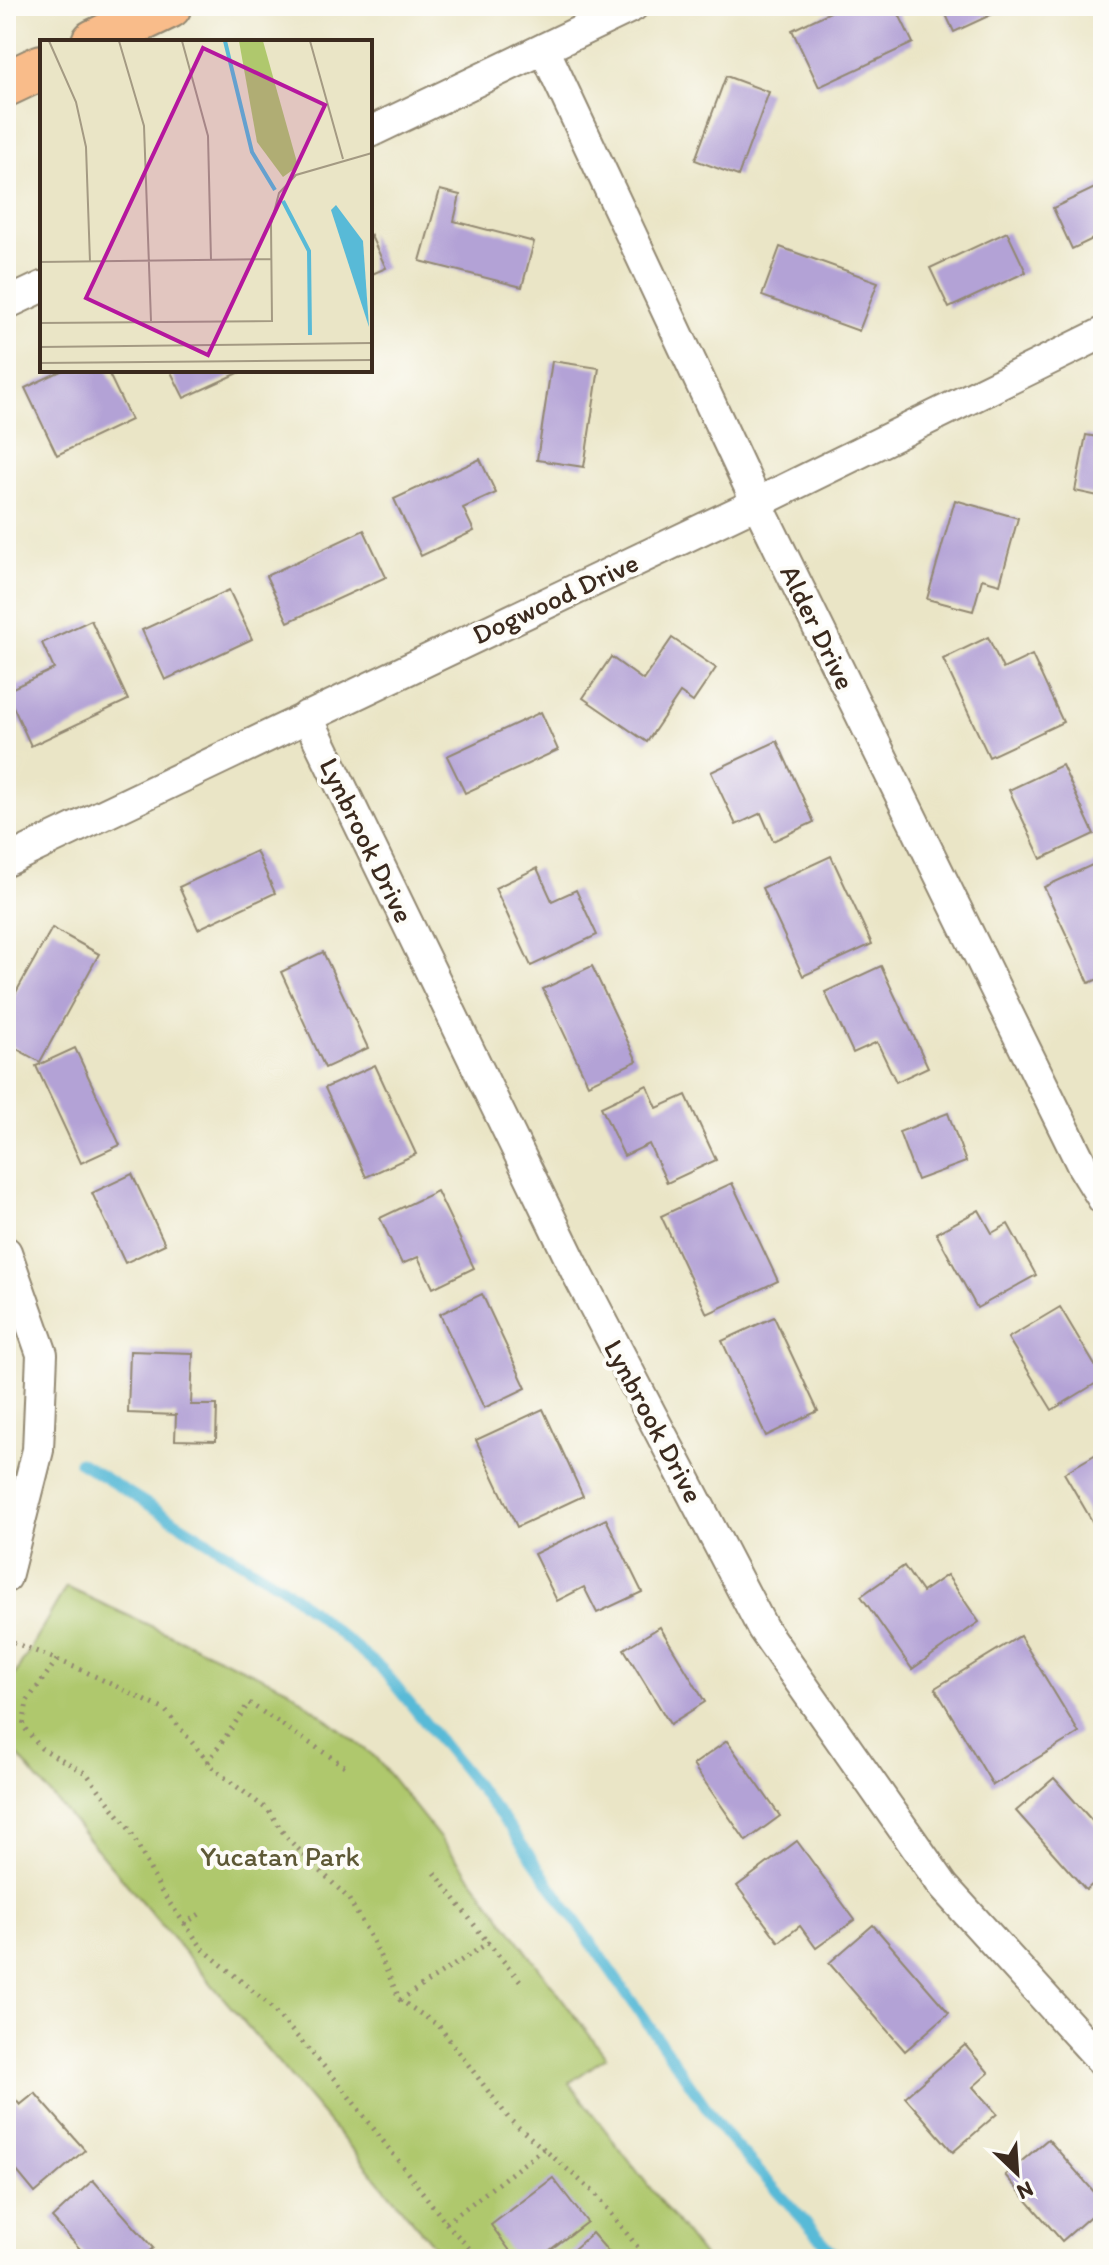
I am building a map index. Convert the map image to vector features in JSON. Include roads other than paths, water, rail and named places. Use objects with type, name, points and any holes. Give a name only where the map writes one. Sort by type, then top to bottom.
[{"type":"highway","points":[[98,40],[169,6]]},
{"type":"highway","points":[[6,84],[40,68]]},
{"type":"street","points":[[372,131],[633,6]]},
{"type":"street","name":"Alder Drive","points":[[544,49],[757,503],[1082,1165],[1103,1199]]},
{"type":"street","points":[[6,304],[40,288]]},
{"type":"street","name":"Dogwood Drive","points":[[6,861],[757,503],[1103,333]]},
{"type":"street","name":"Lynbrook Drive","points":[[307,716],[576,1271],[763,1629],[944,1887],[1103,2062]]},
{"type":"street","points":[[6,1252],[42,1354],[38,1450],[6,1577]]},
{"type":"waterway","points":[[79,1462],[284,1588],[381,1668],[509,1826],[725,2134],[839,2259]]},
{"type":"park label","name":"Yucatan Park","points":[[280,1856]]}]
